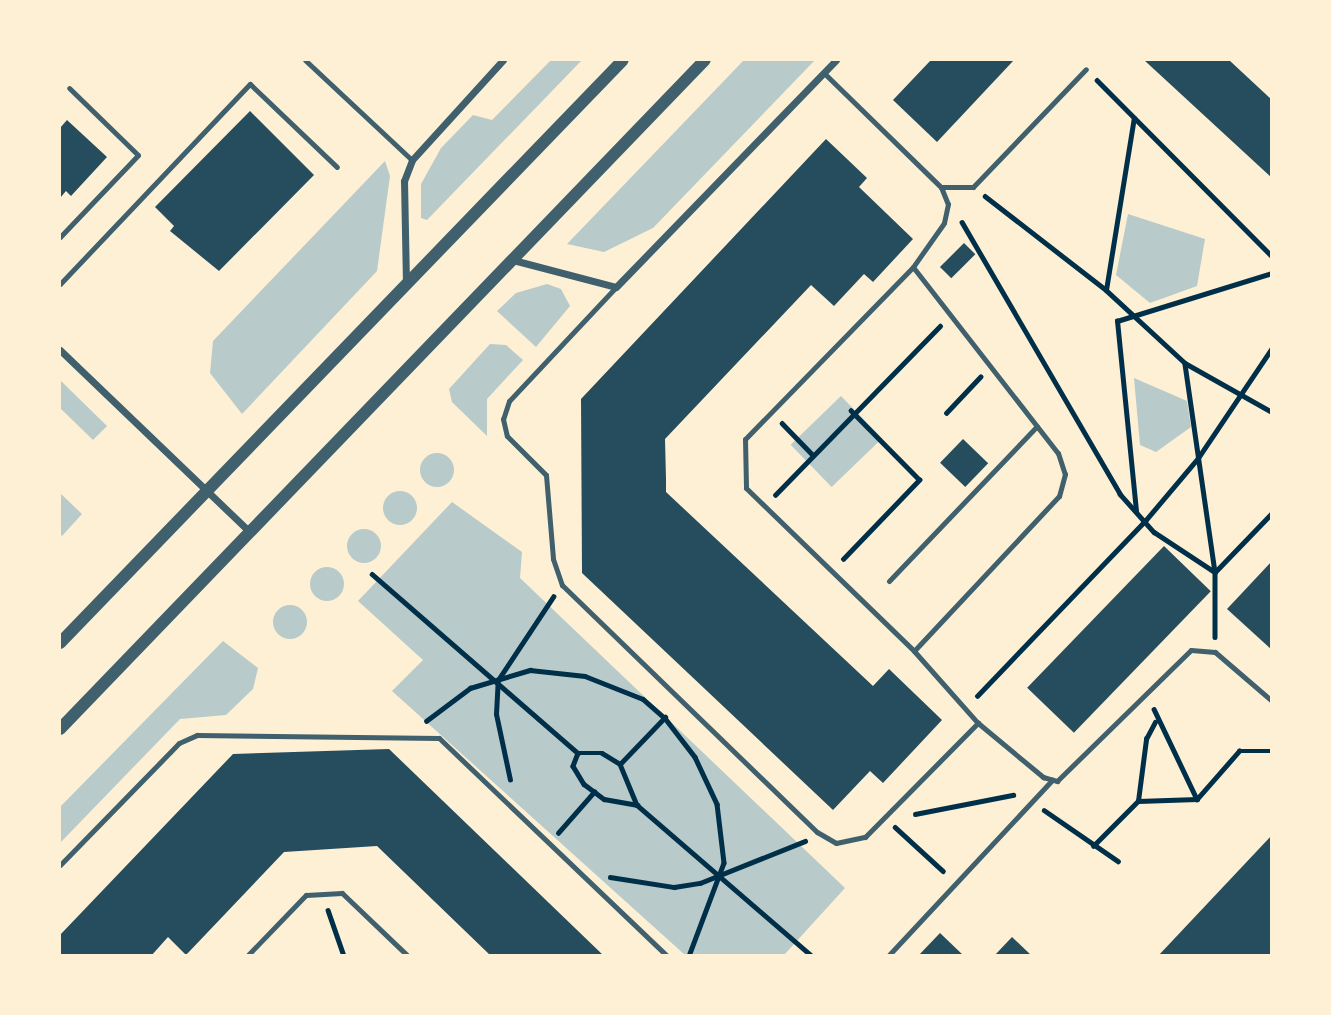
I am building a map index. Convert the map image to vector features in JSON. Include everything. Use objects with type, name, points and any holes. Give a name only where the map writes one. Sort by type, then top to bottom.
[{"type":"street","points":[[406,284],[404,181],[412,160],[503,60]]},
{"type":"street","points":[[60,643],[623,60]]},
{"type":"street","points":[[60,729],[705,60]]},
{"type":"street","points":[[512,260],[616,287],[836,60]]},
{"type":"street","points":[[60,350],[250,531]]},
{"type":"lane","points":[[305,60],[412,160]]},
{"type":"lane","points":[[941,187],[973,187],[1086,69]]},
{"type":"lane","points":[[824,73],[941,187],[948,204],[944,223],[913,267],[745,439],[746,488],[914,651],[978,723],[1052,780]]},
{"type":"lane","points":[[60,284],[250,84],[337,167]]},
{"type":"lane","points":[[60,237],[138,155],[69,88]]},
{"type":"lane","points":[[913,267],[1037,426],[1065,474],[1059,496],[914,651]]},
{"type":"lane","points":[[616,287],[509,401],[502,419],[507,436],[546,475],[553,559],[562,585],[679,702],[817,832],[836,844],[865,837],[978,723]]},
{"type":"lane","points":[[889,580],[1037,426]]},
{"type":"lane","points":[[888,956],[1041,791],[1052,780],[1070,775],[1191,650],[1215,652],[1272,701]]},
{"type":"lane","points":[[60,865],[179,743],[197,735],[439,738],[551,841],[667,956]]},
{"type":"lane","points":[[247,956],[306,895],[342,893],[408,956]]},
{"type":"path","points":[[1086,69],[1272,256]]},
{"type":"path","points":[[1106,289],[1134,118]]},
{"type":"path","points":[[973,187],[1106,289],[1185,363],[1272,412]]},
{"type":"path","points":[[948,204],[1136,512],[1215,572]]},
{"type":"path","points":[[1136,512],[1117,321],[1272,273]]},
{"type":"path","points":[[765,506],[851,411],[951,316]]},
{"type":"path","points":[[964,709],[1145,521],[1198,458],[1272,348]]},
{"type":"path","points":[[1185,363],[1215,572],[1215,652]]},
{"type":"path","points":[[946,413],[990,367]]},
{"type":"path","points":[[831,571],[919,480],[851,411]]},
{"type":"path","points":[[771,413],[812,454]]},
{"type":"path","points":[[1215,572],[1272,513]]},
{"type":"path","points":[[372,574],[498,680],[578,753],[602,753],[620,764],[637,805],[812,956]]},
{"type":"path","points":[[520,812],[501,747],[498,680],[562,585]]},
{"type":"path","points":[[410,736],[446,702],[530,670],[585,676],[643,699],[665,718],[695,757],[716,804],[720,876],[689,956]]},
{"type":"path","points":[[1152,690],[1156,721],[1197,799]]},
{"type":"path","points":[[620,764],[679,702]]},
{"type":"path","points":[[1093,846],[1138,801],[1146,739],[1156,721]]},
{"type":"path","points":[[1138,801],[1197,799],[1239,751],[1272,751]]},
{"type":"path","points":[[578,753],[573,766],[595,792],[624,807],[637,805]]},
{"type":"path","points":[[865,837],[895,827],[918,812],[1041,791]]},
{"type":"path","points":[[551,841],[595,792]]},
{"type":"path","points":[[1032,802],[1118,861]]},
{"type":"path","points":[[895,827],[955,883]]},
{"type":"path","points":[[579,868],[674,887],[720,876],[794,848],[817,832]]},
{"type":"path","points":[[322,894],[344,956]]},
{"type":"shaded area","points":[[551,60],[582,60],[427,220],[421,218],[421,184],[441,148],[473,115],[492,120]]},
{"type":"shaded area","points":[[744,60],[815,60],[653,228],[604,252],[567,244]]},
{"type":"shaded area","points":[[385,161],[390,176],[377,271],[242,414],[210,373],[213,341]]},
{"type":"shaded area","points":[[1128,214],[1205,239],[1197,286],[1150,303],[1116,275]]},
{"type":"shaded area","points":[[547,284],[561,289],[570,306],[536,347],[497,311],[516,293]]},
{"type":"shaded area","points":[[490,344],[506,345],[523,360],[487,399],[487,436],[452,402],[449,389]]},
{"type":"shaded area","points":[[1134,378],[1187,401],[1191,427],[1156,452],[1140,445]]},
{"type":"shaded area","points":[[60,380],[107,426],[93,440],[60,408]]},
{"type":"shaded area","points":[[841,396],[882,438],[832,487],[791,445]]},
{"type":"shaded area","points":[[437,453],[449,458],[454,470],[449,482],[437,487],[425,482],[420,470],[425,458]]},
{"type":"shaded area","points":[[400,491],[412,496],[417,508],[412,520],[400,525],[388,520],[383,508],[388,496]]},
{"type":"shaded area","points":[[61,494],[82,514],[62,536],[60,533]]},
{"type":"shaded area","points":[[452,502],[522,552],[520,578],[845,888],[784,955],[685,955],[392,691],[423,660],[358,601]]},
{"type":"shaded area","points":[[364,529],[376,534],[381,546],[376,558],[364,563],[352,558],[347,546],[352,534]]},
{"type":"shaded area","points":[[327,567],[339,572],[344,584],[339,596],[327,601],[315,596],[310,584],[315,572]]},
{"type":"shaded area","points":[[290,605],[302,610],[307,622],[302,634],[290,639],[278,634],[273,622],[278,610]]},
{"type":"shaded area","points":[[223,641],[258,668],[253,689],[226,715],[180,719],[60,843],[60,807]]},
{"type":"building","points":[[931,60],[1014,60],[937,142],[893,100]]},
{"type":"building","points":[[1144,60],[1229,60],[1272,100],[1272,178]]},
{"type":"building","points":[[250,111],[314,175],[219,271],[170,231],[174,226],[155,207]]},
{"type":"building","points":[[67,120],[107,157],[71,196],[66,191],[60,198],[60,128]]},
{"type":"building","points":[[826,139],[867,178],[859,187],[913,239],[873,282],[864,274],[834,306],[811,285],[665,439],[666,492],[873,686],[889,669],[942,720],[883,783],[870,771],[833,810],[582,573],[581,399]]},
{"type":"building","points":[[964,243],[975,254],[951,278],[940,267]]},
{"type":"building","points":[[963,439],[988,463],[965,487],[940,463]]},
{"type":"building","points":[[1164,546],[1211,591],[1074,733],[1027,688]]},
{"type":"building","points":[[1272,561],[1272,650],[1227,609]]},
{"type":"building","points":[[389,749],[604,956],[491,956],[377,846],[284,852],[186,955],[168,937],[151,956],[60,956],[60,935],[233,754]]},
{"type":"building","points":[[1272,835],[1272,956],[1158,956]]},
{"type":"building","points":[[940,933],[964,956],[918,956]]},
{"type":"building","points":[[1012,937],[1032,956],[994,956]]}]
